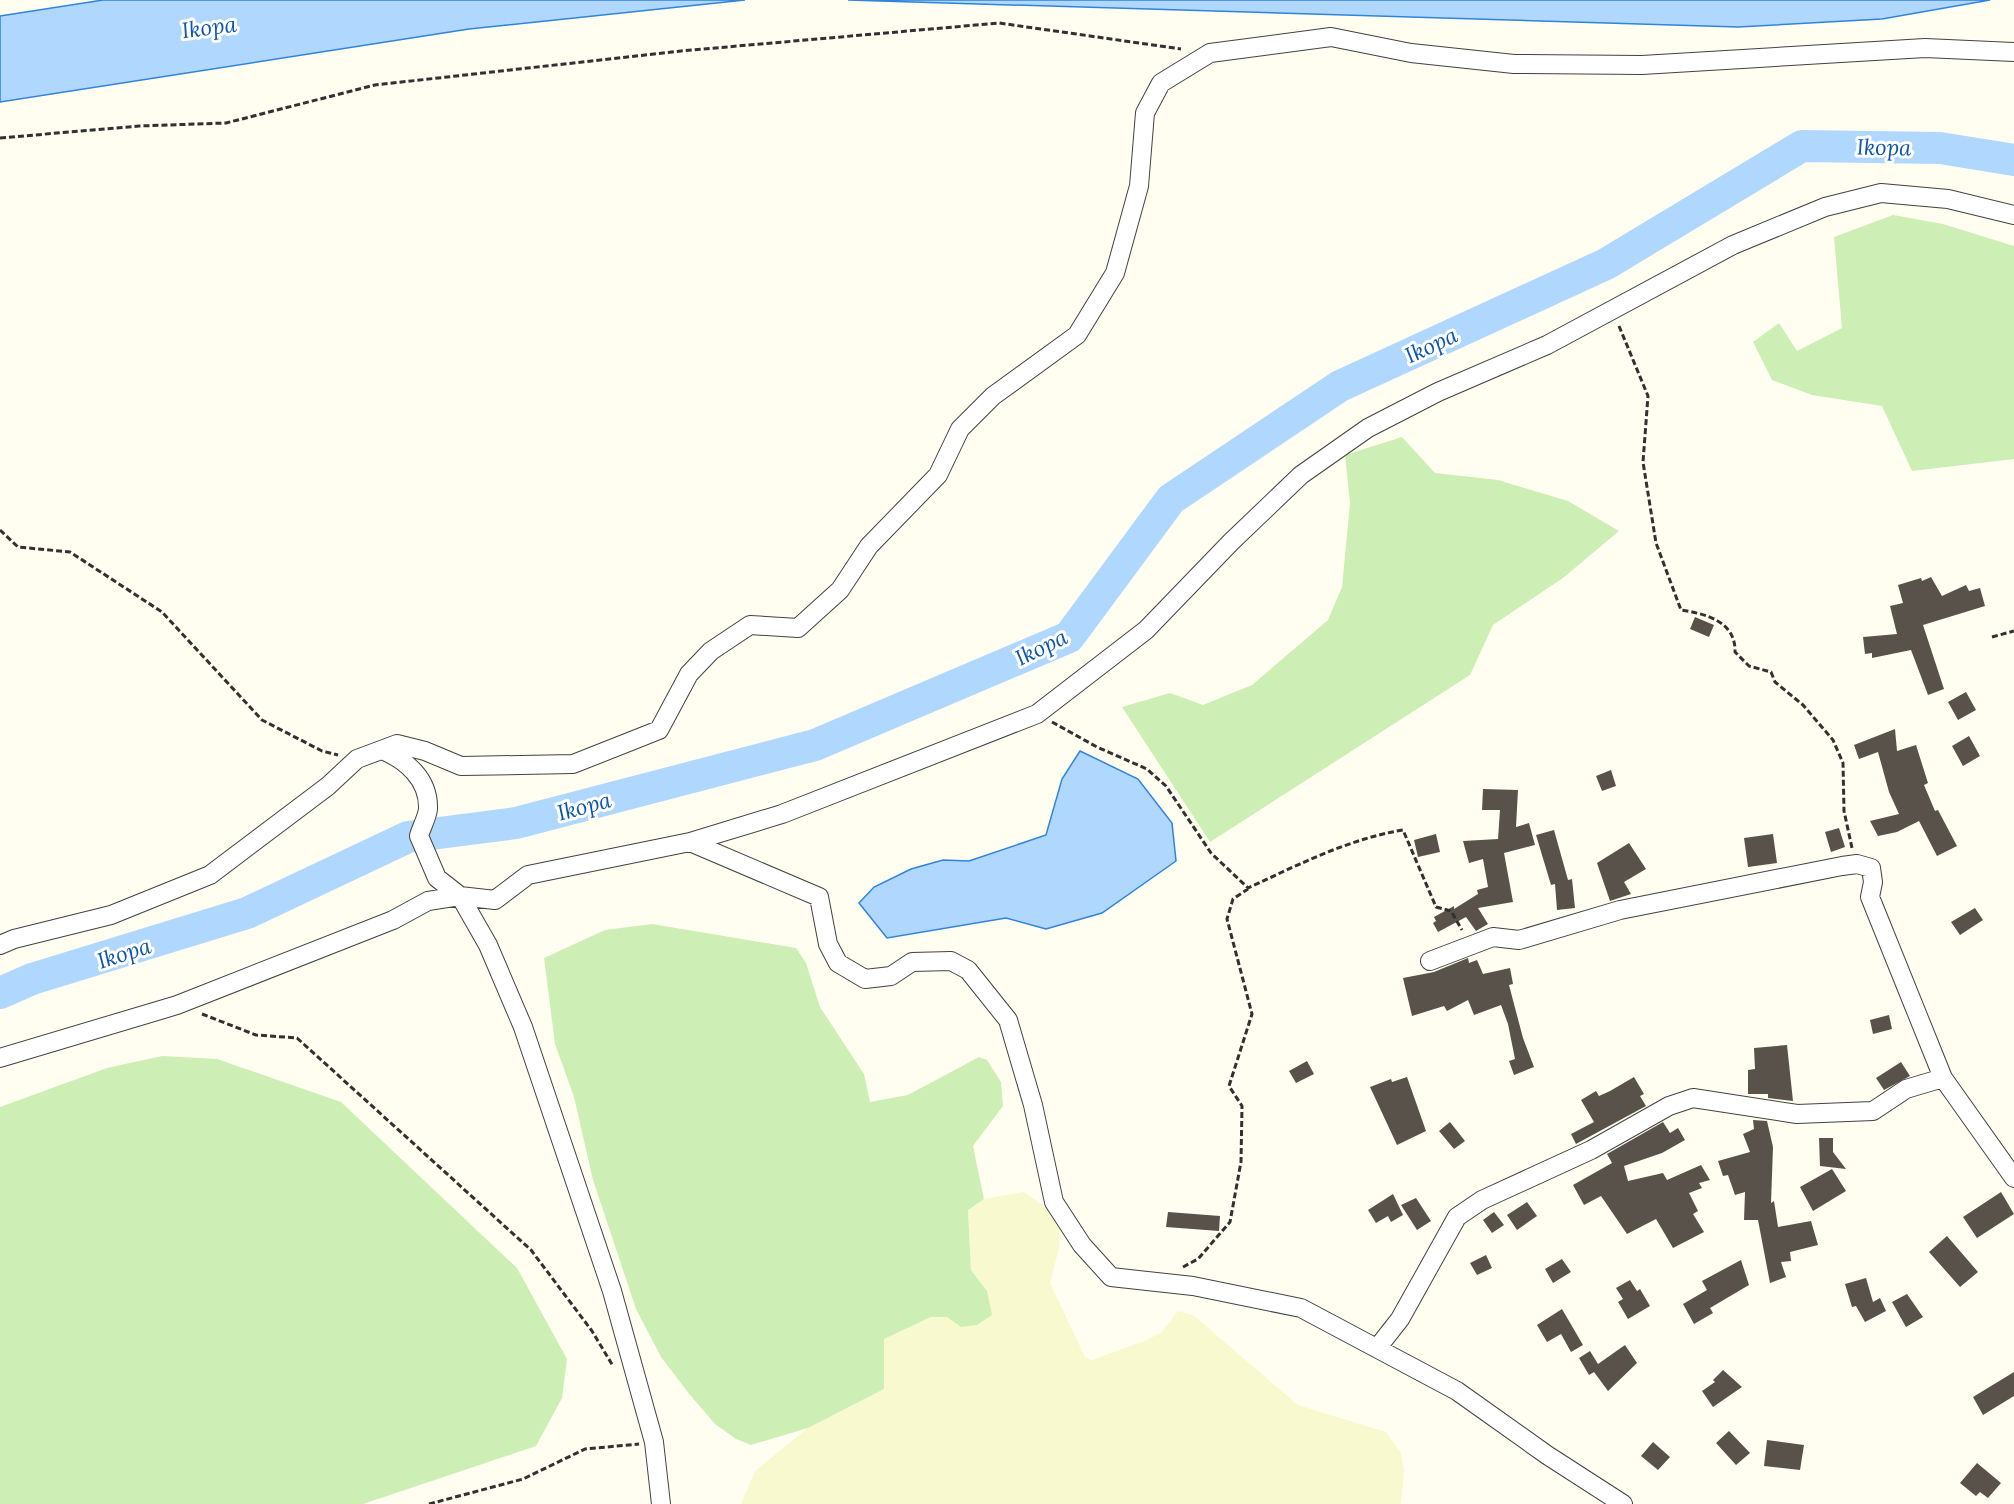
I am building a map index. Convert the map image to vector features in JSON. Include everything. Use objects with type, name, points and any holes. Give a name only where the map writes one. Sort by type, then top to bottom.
[{"type":"street","points":[[0,945],[14,939],[111,915],[210,875],[328,786],[357,759],[396,744],[461,766],[573,764],[659,730],[689,674],[711,651],[750,625],[798,628],[840,590],[869,546],[938,475],[960,429],[993,396],[1077,335],[1115,273],[1139,186],[1145,113],[1161,84],[1210,53],[1331,37],[1412,53],[1514,64],[1642,65],[1925,48],[2014,52]]},
{"type":"street","points":[[0,1058],[177,1005],[393,920],[428,901],[460,896],[495,900],[528,875],[690,842],[782,814],[1037,714],[1146,630],[1231,542],[1301,475],[1368,428],[1438,392],[1547,345],[1733,245],[1825,207],[1881,193],[1948,199],[2014,215]]},
{"type":"street","points":[[382,750],[402,758],[422,781]]},
{"type":"street","points":[[442,758],[421,770],[428,809],[419,836],[437,878],[460,896],[488,945],[523,1027],[612,1291],[654,1443],[661,1504]]},
{"type":"street","points":[[690,842],[819,897],[828,944],[838,963],[865,979],[891,976],[912,962],[951,961],[968,970],[1008,1020],[1032,1105],[1054,1202],[1082,1245],[1111,1277],[1192,1286],[1301,1308],[1457,1391],[1547,1455],[1623,1504]]},
{"type":"street","points":[[1430,961],[1493,937],[1519,940],[1620,910],[1857,864],[1871,868],[1873,882],[1870,897],[1943,1078],[2014,1178]]},
{"type":"street","points":[[1378,1347],[1400,1318],[1457,1217],[1482,1200],[1591,1150],[1669,1106],[1693,1098],[1797,1114],[1873,1111],[1906,1089],[1943,1078]]},
{"type":"path","points":[[0,138],[139,126],[226,123],[375,85],[681,51],[999,23],[1210,53]]},
{"type":"path","points":[[1611,309],[1648,396],[1643,462],[1656,543],[1674,596],[1681,610],[1703,614],[1730,628],[1735,641],[1735,652],[1749,666],[1771,672],[1775,682],[1803,705],[1833,740],[1844,763],[1844,811],[1857,864]]},
{"type":"path","points":[[0,530],[18,547],[70,552],[162,612],[262,720],[322,752],[357,759]]},
{"type":"path","points":[[1992,637],[2014,631]]},
{"type":"path","points":[[1037,714],[1097,747],[1147,769],[1166,786],[1211,853],[1248,888]]},
{"type":"path","points":[[1181,1268],[1198,1259],[1230,1222],[1241,1162],[1242,1106],[1229,1086],[1252,1014],[1227,919],[1233,899],[1248,888],[1324,853],[1380,834],[1403,830],[1436,907],[1450,911],[1469,946]]},
{"type":"path","points":[[177,1005],[256,1035],[297,1038],[531,1250],[592,1331],[616,1370]]},
{"type":"path","points":[[429,1504],[523,1479],[585,1449],[654,1443]]},
{"type":"green space","points":[[1893,215],[1943,224],[2014,246],[2014,459],[1912,471],[1882,406],[1812,395],[1772,380],[1753,342],[1779,323],[1797,351],[1842,328],[1834,237]]},
{"type":"green space","points":[[1402,437],[1435,473],[1498,480],[1568,501],[1619,531],[1563,578],[1493,625],[1470,675],[1210,842],[1122,707],[1170,693],[1203,705],[1252,685],[1328,620],[1342,587],[1350,503],[1345,455]]},
{"type":"green space","points":[[652,924],[796,948],[806,963],[820,1007],[864,1074],[870,1102],[908,1095],[979,1057],[987,1060],[1001,1082],[1003,1106],[973,1146],[984,1199],[968,1210],[971,1270],[987,1291],[992,1315],[977,1325],[961,1327],[947,1317],[931,1317],[884,1339],[884,1389],[808,1428],[751,1445],[736,1439],[715,1424],[690,1395],[661,1357],[636,1309],[593,1180],[574,1097],[555,1044],[544,958],[605,930]]},
{"type":"green space","points":[[162,1056],[217,1059],[341,1102],[517,1268],[567,1359],[562,1398],[536,1446],[363,1504],[0,1504],[0,1107],[107,1068]]},
{"type":"green space","points":[[1024,1192],[1045,1207],[1059,1229],[1059,1248],[1050,1283],[1085,1357],[1092,1360],[1147,1340],[1162,1332],[1178,1311],[1193,1315],[1298,1405],[1386,1432],[1401,1453],[1404,1471],[1401,1504],[741,1504],[755,1471],[808,1428],[884,1389],[884,1339],[931,1317],[947,1317],[987,1291],[971,1270],[968,1209],[984,1199]]},
{"type":"water","points":[[103,0],[745,0],[469,29],[0,102],[0,16]]},
{"type":"water","points":[[848,0],[1990,0],[1882,19],[1738,27]]},
{"type":"water","points":[[1080,751],[1138,779],[1172,823],[1176,861],[1102,913],[1046,929],[1006,918],[887,938],[859,903],[874,887],[911,869],[943,860],[969,861],[1046,835],[1062,779]]},
{"type":"building","points":[[1931,577],[1942,596],[1966,585],[1969,591],[1980,588],[1985,606],[1923,625],[1944,689],[1928,695],[1911,650],[1872,658],[1872,653],[1865,654],[1863,637],[1897,634],[1890,606],[1903,603],[1898,585]]},
{"type":"building","points":[[1695,617],[1714,625],[1709,637],[1690,629]]},
{"type":"building","points":[[1966,692],[1976,710],[1958,720],[1948,702]]},
{"type":"building","points":[[1895,729],[1897,751],[1916,745],[1928,783],[1924,785],[1935,811],[1938,810],[1957,846],[1937,856],[1919,821],[1897,832],[1878,836],[1870,821],[1899,814],[1889,792],[1878,752],[1859,759],[1854,745]]},
{"type":"building","points":[[1969,736],[1980,756],[1963,766],[1952,746]]},
{"type":"building","points":[[1611,770],[1616,786],[1602,791],[1596,776]]},
{"type":"building","points":[[1483,789],[1518,790],[1516,827],[1529,823],[1535,845],[1504,853],[1513,902],[1478,908],[1488,924],[1476,931],[1466,917],[1438,932],[1433,923],[1436,921],[1434,917],[1454,906],[1454,909],[1478,894],[1477,890],[1488,887],[1483,859],[1469,863],[1463,841],[1498,839],[1500,810],[1482,810]]},
{"type":"building","points":[[1839,828],[1845,847],[1831,852],[1825,832]]},
{"type":"building","points":[[1554,830],[1568,880],[1572,879],[1575,908],[1557,910],[1555,884],[1551,885],[1536,835]]},
{"type":"building","points":[[1436,834],[1440,852],[1418,857],[1414,840]]},
{"type":"building","points":[[1773,834],[1777,863],[1748,867],[1744,838]]},
{"type":"building","points":[[1629,843],[1646,869],[1624,882],[1631,894],[1610,901],[1597,863]]},
{"type":"building","points":[[1975,908],[1983,920],[1960,935],[1951,922]]},
{"type":"building","points":[[1468,958],[1469,963],[1477,960],[1483,974],[1510,968],[1513,984],[1509,985],[1523,1038],[1534,1067],[1514,1075],[1509,1061],[1515,1059],[1508,1024],[1501,1005],[1474,1015],[1468,1000],[1447,1011],[1444,1006],[1412,1016],[1403,978],[1434,972]]},
{"type":"building","points":[[1889,1015],[1892,1029],[1873,1034],[1870,1020]]},
{"type":"building","points":[[1787,1045],[1793,1101],[1768,1098],[1768,1094],[1748,1094],[1748,1070],[1755,1069],[1754,1048]]},
{"type":"building","points":[[1307,1061],[1314,1074],[1296,1083],[1289,1071]]},
{"type":"building","points":[[1901,1062],[1910,1076],[1884,1090],[1876,1078]]},
{"type":"building","points":[[1407,1077],[1426,1131],[1397,1145],[1370,1087],[1391,1079],[1392,1082]]},
{"type":"building","points":[[1634,1077],[1644,1094],[1640,1096],[1646,1106],[1576,1144],[1571,1134],[1594,1122],[1581,1100],[1596,1091],[1599,1096]]},
{"type":"building","points":[[1753,1120],[1767,1121],[1773,1147],[1771,1203],[1774,1201],[1778,1227],[1811,1221],[1818,1245],[1790,1252],[1791,1261],[1781,1262],[1786,1277],[1770,1283],[1758,1220],[1744,1220],[1745,1192],[1735,1195],[1728,1175],[1723,1176],[1718,1161],[1750,1152],[1743,1134],[1754,1129]]},
{"type":"building","points":[[1450,1122],[1465,1141],[1454,1149],[1439,1131]]},
{"type":"building","points":[[1663,1122],[1670,1133],[1678,1128],[1685,1140],[1662,1153],[1624,1166],[1628,1181],[1663,1173],[1667,1180],[1701,1165],[1710,1180],[1699,1183],[1702,1188],[1689,1193],[1698,1211],[1693,1214],[1704,1232],[1673,1248],[1656,1219],[1627,1234],[1601,1196],[1584,1205],[1573,1185],[1612,1163],[1607,1154]]},
{"type":"building","points":[[1819,1138],[1833,1138],[1833,1152],[1846,1169],[1820,1166]]},
{"type":"building","points":[[1832,1169],[1846,1191],[1813,1211],[1800,1187]]},
{"type":"building","points":[[2001,1192],[2014,1214],[1977,1238],[1963,1217]]},
{"type":"building","points":[[1393,1194],[1403,1215],[1391,1222],[1388,1216],[1376,1223],[1368,1210]]},
{"type":"building","points":[[1416,1198],[1431,1221],[1417,1230],[1401,1205]]},
{"type":"building","points":[[1527,1202],[1537,1216],[1517,1230],[1507,1215]]},
{"type":"building","points":[[1168,1212],[1220,1216],[1219,1231],[1166,1227]]},
{"type":"building","points":[[1494,1212],[1504,1225],[1492,1233],[1483,1220]]},
{"type":"building","points":[[1947,1236],[1978,1272],[1960,1287],[1929,1252]]},
{"type":"building","points":[[1486,1255],[1492,1268],[1477,1275],[1470,1263]]},
{"type":"building","points":[[1562,1259],[1571,1272],[1553,1283],[1545,1269]]},
{"type":"building","points":[[1741,1260],[1749,1285],[1710,1308],[1713,1313],[1694,1324],[1683,1304],[1707,1290],[1702,1281]]},
{"type":"building","points":[[1866,1278],[1873,1302],[1880,1298],[1886,1311],[1865,1322],[1856,1306],[1852,1307],[1845,1284]]},
{"type":"building","points":[[1630,1280],[1637,1291],[1640,1289],[1650,1306],[1628,1319],[1618,1302],[1623,1299],[1616,1288]]},
{"type":"building","points":[[1907,1294],[1923,1317],[1906,1327],[1892,1302]]},
{"type":"building","points":[[1562,1309],[1583,1345],[1571,1352],[1561,1334],[1547,1342],[1537,1325]]},
{"type":"building","points":[[1625,1345],[1637,1363],[1608,1391],[1594,1372],[1589,1375],[1579,1358],[1590,1351],[1598,1364]]},
{"type":"building","points":[[1723,1370],[1742,1387],[1713,1407],[1702,1391],[1715,1382],[1713,1380]]},
{"type":"building","points":[[2014,1372],[2014,1396],[1983,1415],[1973,1397]]},
{"type":"building","points":[[1729,1431],[1750,1453],[1736,1465],[1716,1443]]},
{"type":"building","points":[[1767,1440],[1804,1445],[1800,1470],[1764,1466]]},
{"type":"building","points":[[1653,1442],[1670,1457],[1658,1470],[1641,1456]]},
{"type":"building","points":[[1977,1463],[2001,1483],[1988,1498],[1980,1492],[1976,1496],[1960,1483]]},
{"type":"waterway","name":"Ikopa","points":[[0,993],[32,979],[247,913],[408,837],[516,823],[815,745],[1069,637],[1171,499],[1340,386],[1606,264],[1802,146],[1940,148],[2014,160]]}]
